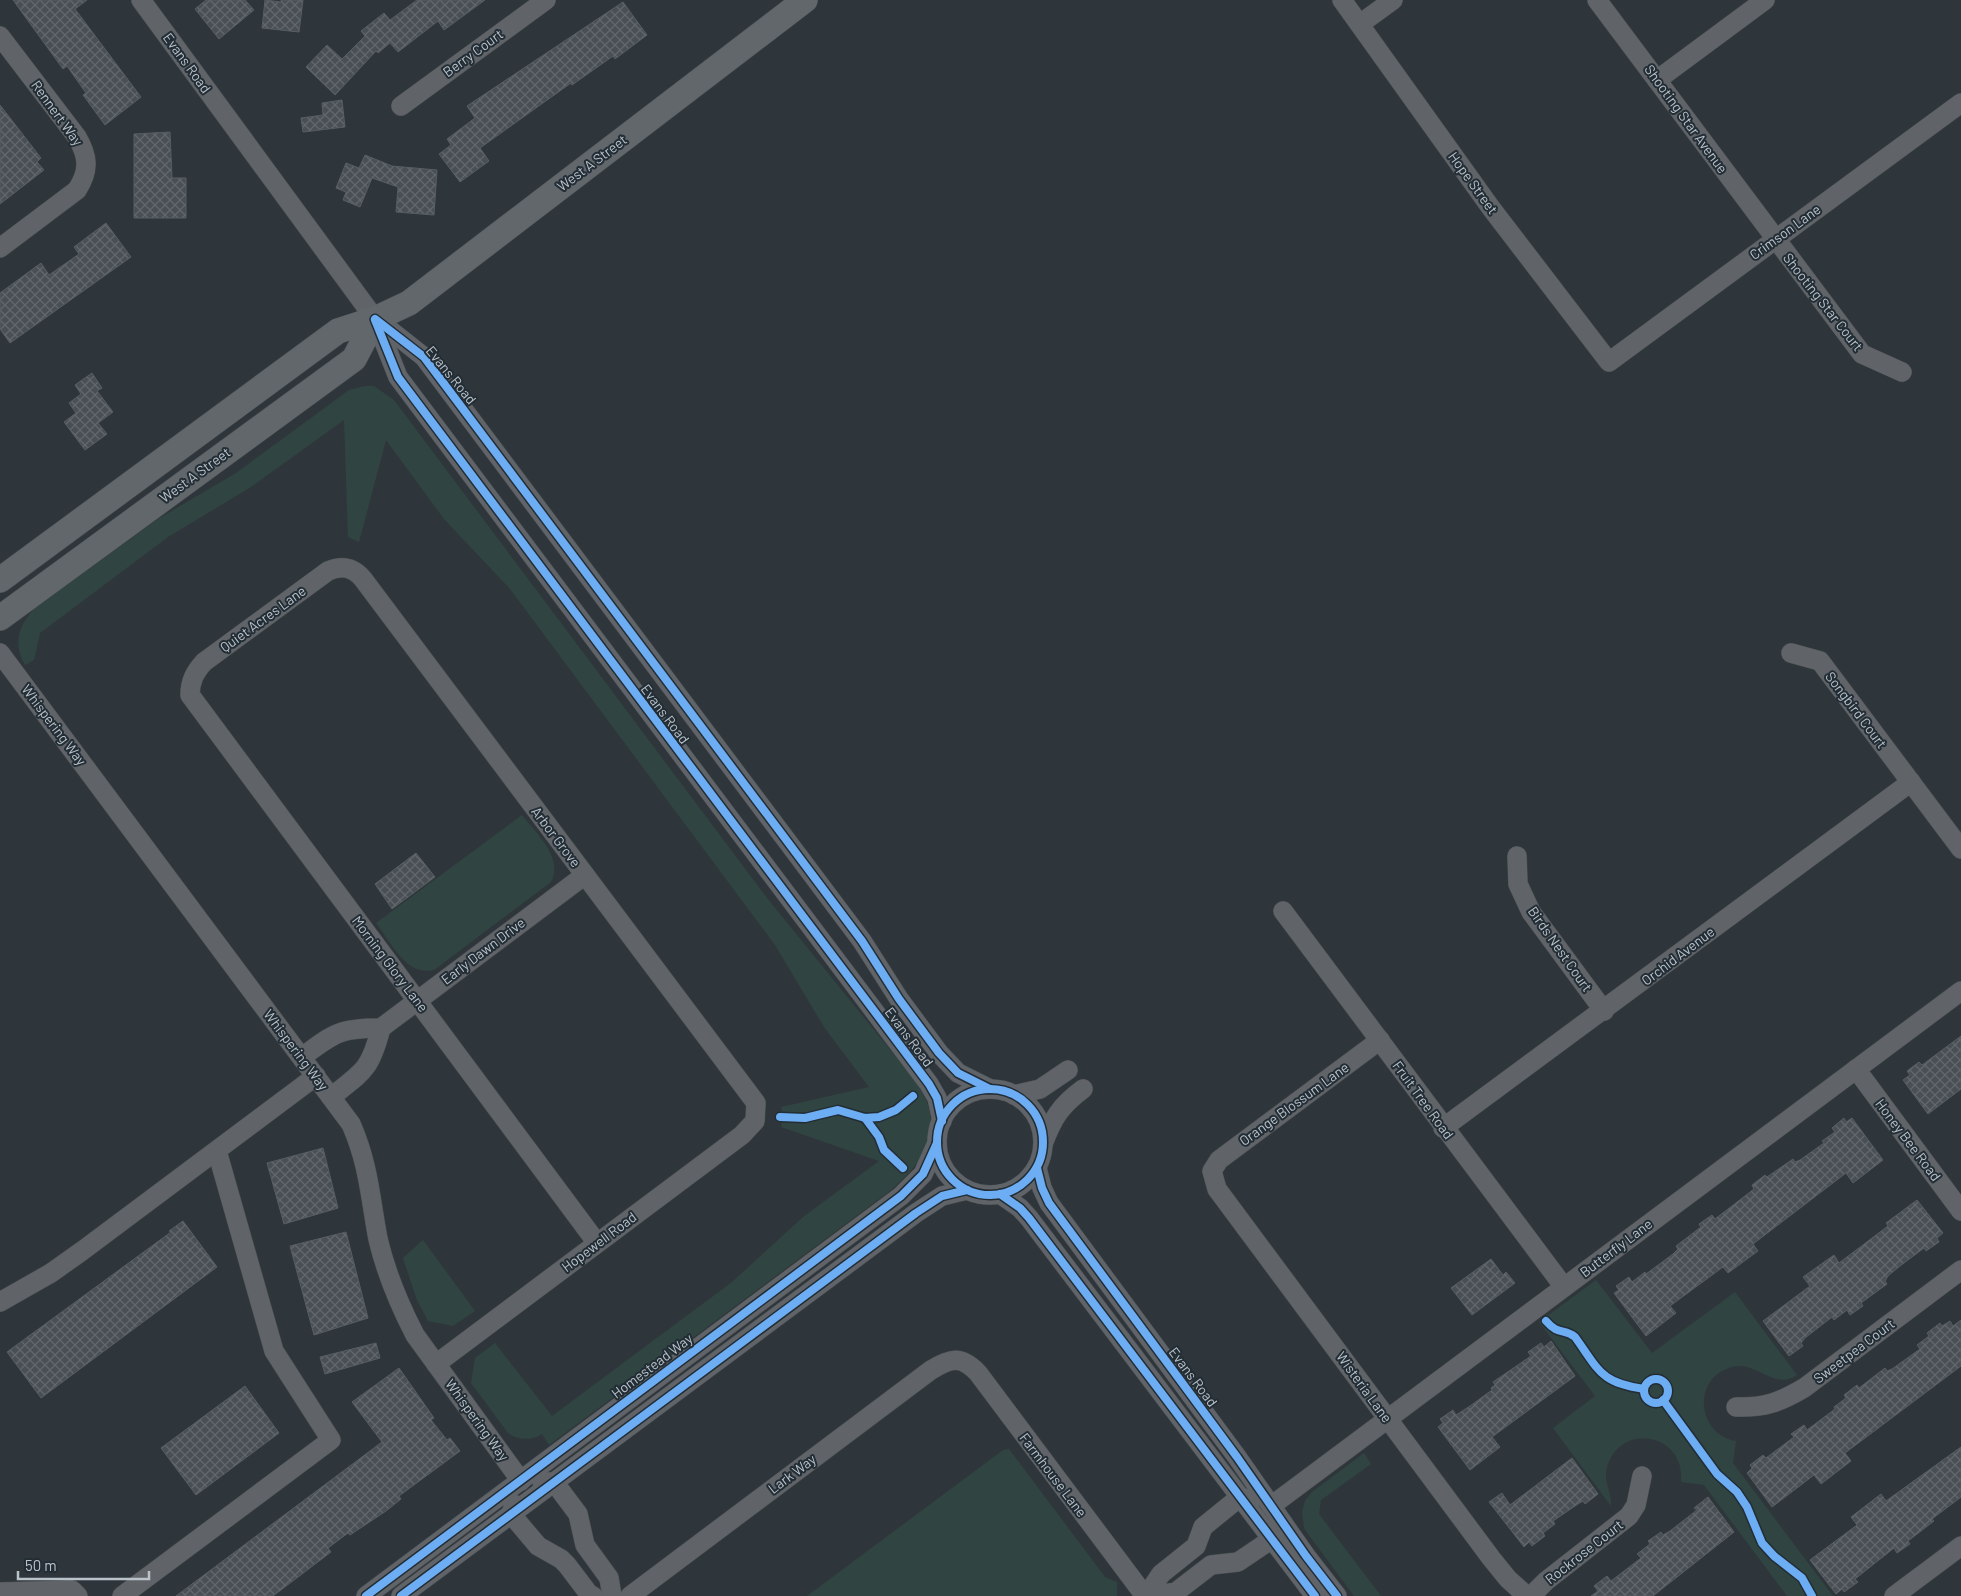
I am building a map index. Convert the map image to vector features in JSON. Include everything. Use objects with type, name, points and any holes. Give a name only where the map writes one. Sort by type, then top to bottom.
[{"type":"main road","name":"West A Street","points":[[0,580],[338,331],[375,319],[409,303],[805,0]]},
{"type":"main road","name":"West A Street","points":[[0,618],[354,359],[375,319]]},
{"type":"street","name":"Evans Road","points":[[141,0],[375,319],[398,376],[680,755],[929,1084],[937,1098],[942,1121]]},
{"type":"street","name":"Berry Court","points":[[400,106],[546,0]]},
{"type":"street","name":"Hope Street","points":[[1342,0],[1491,208],[1609,362]]},
{"type":"street","points":[[1360,24],[1393,0]]},
{"type":"street","name":"Shooting Star Avenue","points":[[1597,0],[1775,240]]},
{"type":"street","points":[[1657,80],[1765,0]]},
{"type":"street","name":"Rennert Way","points":[[0,36],[76,137],[86,154],[87,164],[84,180],[77,190],[0,248]]},
{"type":"street","name":"Crimson Lane","points":[[1609,362],[1961,103]]},
{"type":"street","name":"Shooting Star Court","points":[[1775,240],[1862,354],[1902,372]]},
{"type":"street","name":"Evans Road","points":[[375,319],[424,357],[862,942],[939,1053],[958,1073],[990,1090]]},
{"type":"street","name":"Quiet Acres Lane","points":[[191,682],[195,672],[204,662],[328,571],[344,567]]},
{"type":"street","name":"Arbor Grove","points":[[344,567],[357,572],[363,579],[756,1103],[757,1116]]},
{"type":"street","name":"Whispering Way","points":[[0,653],[351,1124],[367,1166],[378,1238],[387,1273],[402,1310],[415,1335],[521,1481]]},
{"type":"street","name":"Songbird Court","points":[[1791,653],[1820,660],[1961,849]]},
{"type":"street","name":"Morning Glory Lane","points":[[191,682],[190,695],[193,700],[597,1243]]},
{"type":"street","points":[[680,755],[706,735]]},
{"type":"street","name":"Orchid Avenue","points":[[1443,1128],[1604,1011],[1911,782]]},
{"type":"street","name":"Birds Nest Court","points":[[1518,856],[1518,884],[1531,912],[1604,1011]]},
{"type":"street","name":"Early Dawn Drive","points":[[381,1028],[585,875]]},
{"type":"street","name":"Fruit Tree Road","points":[[1283,911],[1380,1040],[1443,1128],[1564,1287]]},
{"type":"street","name":"Butterfly Lane","points":[[1271,1506],[1961,991]]},
{"type":"street","points":[[302,1057],[336,1032],[354,1028],[381,1028],[376,1050],[365,1070],[331,1097]]},
{"type":"street","name":"Orange Blossum Lane","points":[[1212,1171],[1219,1160],[1380,1040]]},
{"type":"street","points":[[1014,1095],[1040,1089],[1068,1070]]},
{"type":"street","name":"Honey Bee Road","points":[[1856,1070],[1961,1211]]},
{"type":"street","points":[[0,1302],[51,1273],[316,1076]]},
{"type":"street","points":[[1043,1144],[1039,1121],[1024,1102],[1014,1095],[990,1090],[967,1095],[948,1110],[942,1121],[937,1143],[939,1154],[949,1175],[967,1190],[978,1194],[1000,1194],[1022,1185],[1036,1168],[1043,1144],[1062,1105],[1083,1089]]},
{"type":"street","name":"Hopewell Road","points":[[436,1364],[730,1144],[750,1127],[757,1116]]},
{"type":"street","name":"Homestead Way","points":[[366,1596],[901,1196],[923,1174],[931,1161],[937,1143]]},
{"type":"street","points":[[122,1596],[331,1440],[274,1351],[216,1151]]},
{"type":"street","name":"Evans Road","points":[[1036,1168],[1049,1203],[1338,1596]]},
{"type":"street","name":"Wisteria Lane","points":[[1212,1171],[1217,1189],[1491,1558],[1508,1579],[1527,1596]]},
{"type":"street","points":[[401,1596],[916,1213],[942,1196],[967,1190]]},
{"type":"street","points":[[1000,1194],[1020,1208],[1029,1218],[1315,1596]]},
{"type":"street","name":"Sweetpea Court","points":[[1736,1407],[1759,1408],[1782,1400],[1804,1388],[1961,1270]]},
{"type":"street","name":"Lark Way","points":[[630,1596],[931,1370],[942,1364],[958,1360]]},
{"type":"street","name":"Farmhouse Lane","points":[[958,1360],[970,1365],[978,1373],[1146,1596]]},
{"type":"street","name":"Rockrose Court","points":[[1531,1596],[1546,1581],[1628,1516],[1636,1505],[1642,1476]]},
{"type":"street","points":[[511,1514],[521,1481],[554,1482]]},
{"type":"street","points":[[554,1482],[578,1514],[581,1520],[583,1540],[609,1578],[612,1596]]},
{"type":"street","points":[[1240,1497],[1271,1506],[1272,1539]]},
{"type":"street","points":[[1146,1596],[1161,1574],[1196,1546],[1203,1527],[1240,1497]]},
{"type":"street","points":[[511,1514],[538,1546],[560,1558],[593,1596]]},
{"type":"street","points":[[1151,1596],[1176,1592],[1211,1565],[1238,1562],[1272,1539]]},
{"type":"street","points":[[560,1558],[583,1540]]},
{"type":"street","points":[[1196,1546],[1211,1565]]},
{"type":"street","points":[[1894,1596],[1961,1546]]},
{"type":"street","points":[[0,1592],[72,1590],[78,1596]]},
{"type":"green space","points":[[374,386],[394,400],[767,898],[914,1079],[930,1111],[931,1126],[924,1153],[904,1178],[891,1190],[549,1445],[542,1434],[534,1438],[525,1439],[508,1433],[471,1383],[475,1358],[495,1343],[552,1416],[732,1282],[803,1217],[879,1161],[781,1127],[783,1115],[781,1107],[869,1087],[824,1027],[775,945],[510,589],[444,519],[386,440],[359,542],[348,537],[344,420],[251,487],[168,537],[40,633],[34,660],[25,665],[19,650],[18,643],[21,629],[33,610],[158,519],[236,473],[349,390]]},
{"type":"green space","points":[[522,815],[547,846],[551,855],[554,873],[551,882],[434,970],[424,971],[407,963],[376,923]]},
{"type":"green space","points":[[423,1240],[475,1311],[453,1326],[428,1321],[417,1300],[403,1258]]},
{"type":"green space","points":[[1596,1280],[1652,1353],[1735,1292],[1797,1375],[1780,1380],[1741,1366],[1732,1367],[1719,1373],[1710,1382],[1705,1394],[1704,1406],[1707,1418],[1713,1428],[1723,1437],[1736,1441],[1733,1463],[1833,1596],[1787,1596],[1704,1485],[1681,1482],[1680,1465],[1673,1453],[1663,1444],[1650,1439],[1637,1439],[1624,1443],[1614,1453],[1606,1473],[1611,1506],[1553,1428],[1595,1396],[1539,1322]]},
{"type":"green space","points":[[1009,1449],[1105,1577],[1117,1582],[1117,1596],[807,1596],[1003,1450]]},
{"type":"green space","points":[[1364,1453],[1371,1464],[1321,1500],[1319,1514],[1381,1596],[1354,1596],[1304,1528],[1302,1512],[1305,1501],[1312,1492]]},
{"type":"building","points":[[13,0],[87,0],[75,9],[141,97],[105,125],[83,95],[86,93],[67,66],[63,69]]},
{"type":"building","points":[[206,0],[245,0],[254,10],[219,39],[195,9]]},
{"type":"building","points":[[265,0],[281,2],[281,0],[303,0],[299,32],[262,28]]},
{"type":"building","points":[[417,0],[485,0],[444,30],[438,21],[398,52],[390,43],[378,53],[376,51],[335,95],[306,67],[327,45],[342,59],[365,36],[361,31],[384,13],[390,20]]},
{"type":"building","points":[[623,2],[647,35],[615,59],[613,56],[572,85],[571,83],[480,148],[489,161],[460,182],[439,154],[451,145],[447,139],[475,118],[467,106]]},
{"type":"building","points":[[342,100],[345,127],[303,132],[301,118],[323,115],[322,103]]},
{"type":"building","points":[[0,105],[41,158],[37,162],[44,170],[0,204]]},
{"type":"building","points":[[170,132],[172,178],[186,178],[186,218],[134,218],[134,134]]},
{"type":"building","points":[[365,155],[392,166],[437,170],[434,215],[396,212],[398,187],[372,178],[360,207],[343,200],[346,192],[336,188],[346,163],[359,168]]},
{"type":"building","points":[[106,223],[131,257],[10,343],[0,329],[0,293],[41,263],[49,275],[79,254],[74,247]]},
{"type":"building","points":[[92,373],[102,388],[97,391],[113,412],[98,423],[107,434],[85,450],[64,422],[76,413],[69,403],[81,394],[75,385]]},
{"type":"building","points":[[416,853],[435,877],[392,909],[375,884]]},
{"type":"building","points":[[1961,1036],[1961,1089],[1928,1114],[1903,1080],[1910,1075],[1907,1071],[1919,1062],[1922,1065]]},
{"type":"building","points":[[1844,1118],[1846,1122],[1852,1118],[1883,1160],[1853,1183],[1846,1173],[1753,1244],[1758,1251],[1728,1273],[1723,1267],[1670,1306],[1676,1313],[1646,1336],[1614,1293],[1619,1290],[1616,1286],[1629,1277],[1632,1282],[1645,1272],[1646,1274],[1673,1254],[1678,1249],[1676,1246],[1701,1227],[1699,1224],[1712,1215],[1715,1219],[1754,1189],[1752,1185],[1765,1175],[1767,1177],[1793,1159],[1795,1162],[1800,1160],[1824,1143],[1822,1141],[1835,1132],[1832,1128]]},
{"type":"building","points":[[323,1148],[338,1208],[284,1224],[267,1163]]},
{"type":"building","points":[[1917,1200],[1943,1233],[1937,1238],[1939,1242],[1926,1251],[1924,1248],[1888,1276],[1885,1281],[1887,1284],[1861,1303],[1863,1306],[1850,1315],[1847,1310],[1834,1320],[1832,1317],[1805,1338],[1801,1343],[1803,1346],[1789,1356],[1763,1321],[1810,1286],[1803,1277],[1834,1255],[1839,1263],[1888,1226],[1886,1223]]},
{"type":"building","points":[[183,1221],[217,1267],[41,1398],[7,1352],[171,1232],[169,1231]]},
{"type":"building","points":[[346,1232],[368,1318],[314,1335],[290,1246]]},
{"type":"building","points":[[1491,1259],[1503,1275],[1506,1272],[1515,1283],[1472,1315],[1451,1288]]},
{"type":"building","points":[[1961,1320],[1961,1366],[1845,1453],[1851,1461],[1821,1484],[1814,1475],[1772,1507],[1747,1473],[1752,1468],[1750,1465],[1763,1455],[1766,1458],[1794,1437],[1791,1434],[1804,1425],[1807,1430],[1835,1409],[1834,1407],[1846,1398],[1844,1395],[1857,1385],[1859,1388],[1885,1368],[1887,1371],[1892,1369],[1920,1349],[1917,1345],[1929,1336],[1927,1333],[1940,1323],[1942,1326],[1950,1321],[1953,1326]]},
{"type":"building","points":[[1551,1341],[1575,1376],[1492,1437],[1500,1447],[1470,1470],[1438,1427],[1443,1423],[1440,1419],[1453,1410],[1456,1415],[1470,1406],[1492,1390],[1491,1388],[1495,1385],[1493,1382],[1531,1356],[1528,1352],[1541,1343],[1544,1347]]},
{"type":"building","points":[[376,1343],[380,1358],[325,1374],[320,1357]]},
{"type":"building","points":[[399,1368],[434,1418],[431,1420],[447,1440],[450,1438],[460,1451],[399,1496],[401,1499],[386,1511],[350,1535],[348,1533],[328,1548],[331,1552],[273,1596],[176,1596],[382,1442],[352,1402]]},
{"type":"building","points":[[245,1386],[279,1433],[196,1495],[161,1448]]},
{"type":"building","points":[[1961,1447],[1961,1497],[1932,1519],[1934,1521],[1908,1541],[1910,1544],[1897,1553],[1894,1548],[1855,1579],[1858,1582],[1844,1592],[1842,1589],[1836,1594],[1810,1560],[1857,1525],[1851,1517],[1881,1494],[1886,1501]]},
{"type":"building","points":[[1572,1458],[1598,1494],[1585,1504],[1583,1501],[1553,1521],[1555,1524],[1543,1533],[1545,1536],[1532,1546],[1529,1542],[1524,1547],[1489,1502],[1502,1493],[1510,1505]]},
{"type":"building","points":[[1708,1497],[1734,1532],[1653,1596],[1591,1596],[1598,1591],[1594,1586],[1607,1576],[1611,1581],[1641,1558],[1637,1554],[1650,1544],[1648,1541],[1661,1532],[1663,1535],[1670,1531],[1697,1510],[1694,1508]]},
{"type":"cycle path","points":[[375,319],[424,357],[862,941],[899,999],[939,1053],[958,1073],[990,1089]]},
{"type":"cycle path","points":[[375,320],[398,377],[929,1084],[937,1098],[942,1121]]},
{"type":"cycle path","points":[[990,1089],[1010,1093],[1027,1105],[1039,1122],[1043,1142],[1039,1162],[1027,1179],[1010,1191],[990,1195],[970,1191],[953,1179],[941,1162],[937,1142],[941,1122],[953,1105],[970,1093],[990,1089]]},
{"type":"cycle path","points":[[780,1117],[805,1118],[838,1110],[865,1118],[879,1117],[896,1110],[913,1096]]},
{"type":"cycle path","points":[[865,1118],[879,1137],[884,1150],[903,1168]]},
{"type":"cycle path","points":[[366,1596],[901,1196],[923,1174],[937,1143]]},
{"type":"cycle path","points":[[1037,1168],[1042,1188],[1049,1203],[1237,1457],[1306,1556],[1337,1596]]},
{"type":"cycle path","points":[[401,1596],[916,1213],[942,1196],[967,1190]]},
{"type":"cycle path","points":[[1000,1194],[1020,1208],[1029,1218],[1315,1596]]},
{"type":"cycle path","points":[[1546,1321],[1554,1329],[1575,1337],[1596,1366],[1609,1379],[1644,1389]]},
{"type":"cycle path","points":[[1656,1379],[1661,1380],[1667,1386],[1668,1391],[1667,1396],[1661,1402],[1656,1403],[1651,1402],[1645,1396],[1644,1391],[1645,1386],[1651,1380],[1656,1379]]},
{"type":"cycle path","points":[[1663,1400],[1717,1474],[1737,1492],[1747,1507],[1762,1543],[1774,1556],[1802,1578],[1812,1596]]}]
